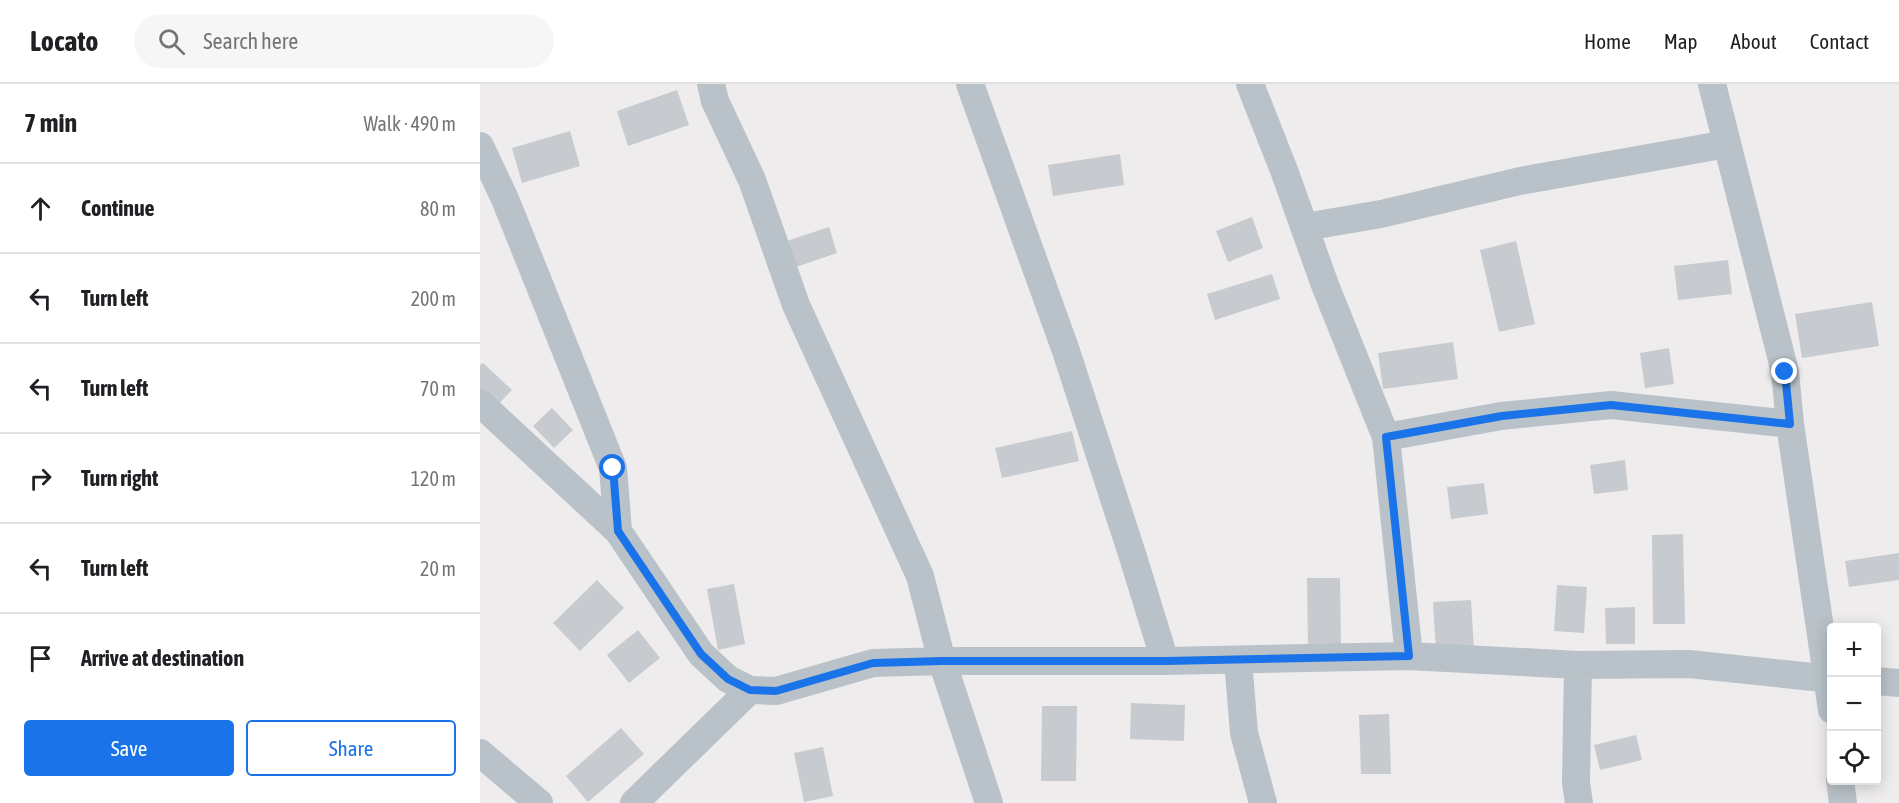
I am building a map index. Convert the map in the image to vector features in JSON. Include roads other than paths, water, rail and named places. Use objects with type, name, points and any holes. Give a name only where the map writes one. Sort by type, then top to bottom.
[{"type":"street","points":[[711,84],[716,101],[752,180],[796,304],[920,576],[942,661],[989,803]]},
{"type":"street","points":[[970,84],[1066,351],[1165,661]]},
{"type":"street","points":[[1250,84],[1325,285],[1386,437],[1409,656]]},
{"type":"street","points":[[1712,84],[1785,372],[1790,424],[1830,677]]},
{"type":"street","points":[[1305,227],[1381,214],[1520,182],[1727,144]]},
{"type":"street","points":[[480,146],[505,199],[613,468],[618,531]]},
{"type":"street","points":[[480,403],[618,531],[701,654],[728,679],[750,690],[776,691],[873,663],[1165,661],[1409,656],[1578,665],[1689,664],[1827,679]]},
{"type":"street","points":[[1386,437],[1502,416],[1611,405],[1790,424]]},
{"type":"street","points":[[1238,660],[1244,733],[1263,803]]},
{"type":"street","points":[[1578,665],[1576,783],[1579,803]]},
{"type":"street","points":[[1881,681],[1899,682]]},
{"type":"street","points":[[634,803],[750,690]]},
{"type":"street","points":[[480,753],[539,803]]},
{"type":"street","points":[[1841,785],[1843,803]]}]
